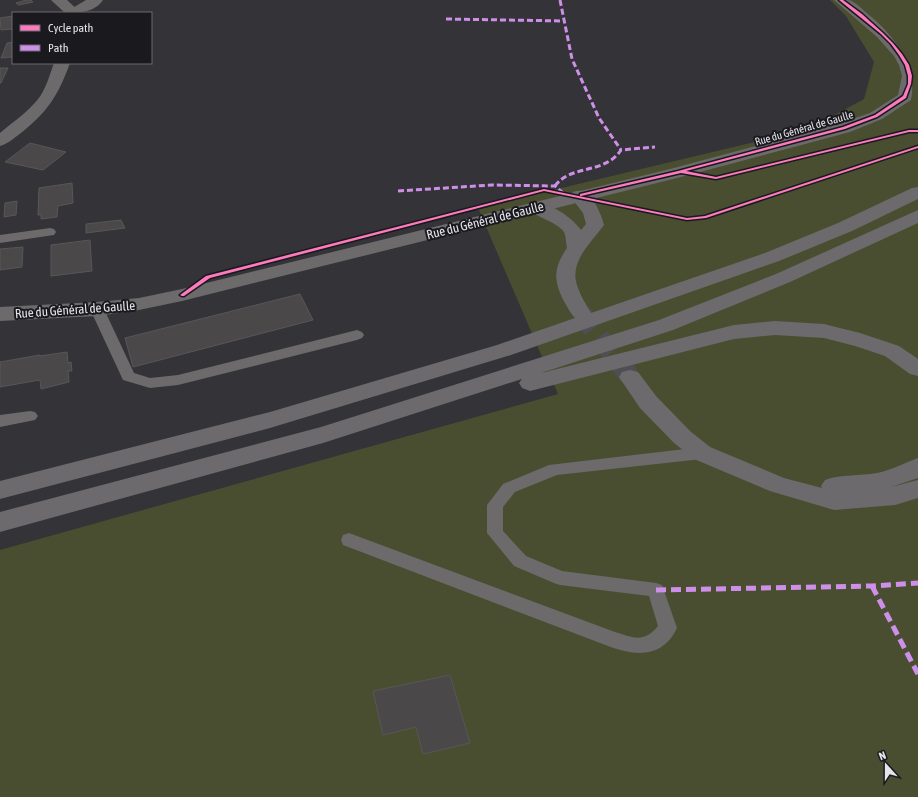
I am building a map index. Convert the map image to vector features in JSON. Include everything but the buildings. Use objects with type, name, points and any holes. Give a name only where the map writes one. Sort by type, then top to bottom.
[{"type":"highway","points":[[0,490],[270,420],[504,350],[772,257],[845,227],[918,192]]},
{"type":"highway","points":[[579,196],[592,212],[595,225],[577,248],[567,267],[565,276],[566,284],[581,313]]},
{"type":"highway","points":[[537,207],[558,218],[573,230],[577,248]]},
{"type":"highway","points":[[323,435],[666,325],[783,278],[918,216]]},
{"type":"highway","points":[[0,522],[323,435],[734,332],[775,328],[824,331],[860,340],[892,351],[918,368]]},
{"type":"highway","points":[[630,377],[648,402],[682,437],[702,453],[778,485],[834,501],[895,496],[918,489]]},
{"type":"highway","points":[[778,485],[850,486],[903,475],[918,467]]},
{"type":"street","points":[[58,0],[73,12]]},
{"type":"street","points":[[76,12],[96,0]]},
{"type":"street","name":"Rue du Général de Gaulle","points":[[0,314],[97,309],[140,304],[182,295],[679,172],[844,128],[876,116],[905,97],[911,77],[901,54],[878,30],[840,0]]},
{"type":"street","points":[[2,136],[39,108],[48,97],[62,64]]},
{"type":"lane","points":[[0,239],[50,232]]},
{"type":"lane","points":[[97,309],[128,376],[150,383],[178,380],[357,335]]},
{"type":"lane","points":[[0,421],[30,416]]},
{"type":"lane","points":[[349,540],[614,640],[637,647],[649,645],[659,639],[668,628],[656,590],[560,578],[520,561],[495,534],[495,505],[508,488],[555,469],[702,453]]},
{"type":"green space","points":[[830,0],[918,0],[918,797],[0,797],[0,550],[558,394],[478,208],[809,129],[864,99],[874,62],[846,16]]},
{"type":"tunnel","points":[[581,313],[630,377]]},
{"type":"marked path","points":[[560,0],[572,59],[599,118],[621,150]]},
{"type":"marked path","points":[[446,19],[565,21]]},
{"type":"marked path","points":[[555,186],[559,180],[567,175],[608,163],[616,158],[621,150],[655,147]]},
{"type":"marked path","points":[[398,191],[492,185],[555,186],[563,193]]},
{"type":"marked path","points":[[656,590],[872,586],[918,583]]},
{"type":"marked path","points":[[872,586],[918,674]]},
{"type":"cycle path","points":[[581,195],[679,172],[844,128],[876,116],[905,97],[910,76],[907,65],[901,54],[871,24],[841,0]]},
{"type":"cycle path","points":[[683,172],[716,178],[909,131],[918,131]]},
{"type":"cycle path","points":[[182,295],[208,277],[544,190],[687,219],[706,217],[918,147]]}]
